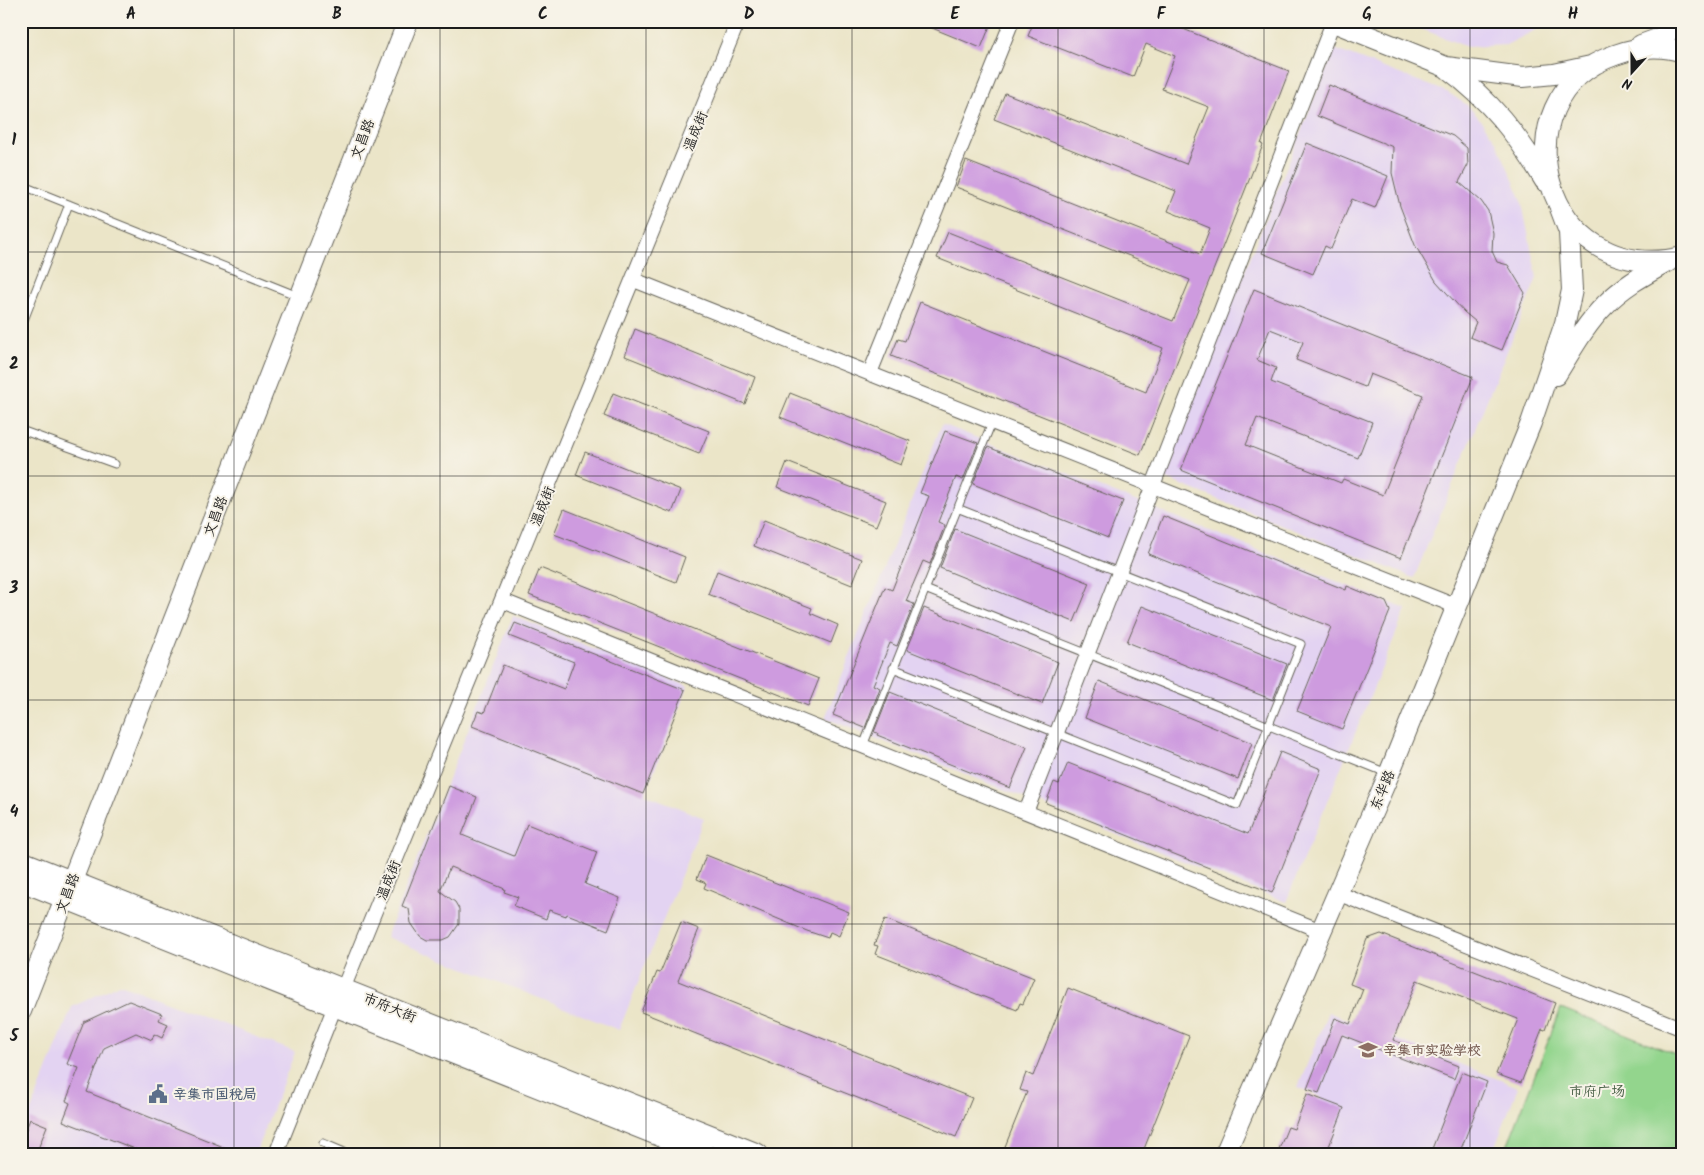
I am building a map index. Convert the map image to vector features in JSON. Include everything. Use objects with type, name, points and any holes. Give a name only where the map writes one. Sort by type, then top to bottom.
[{"type":"street","name":"文昌路","points":[[21,1011],[408,21]]},
{"type":"street","name":"温成街","points":[[276,1154],[738,21]]},
{"type":"street","points":[[870,373],[1012,21]]},
{"type":"street","points":[[1446,67],[1523,76],[1554,74],[1593,65],[1660,38],[1682,21]]},
{"type":"street","points":[[1026,812],[1335,22],[1446,67],[1475,89],[1500,115],[1524,145],[1557,201],[1579,231],[1605,250],[1636,260],[1676,258]]},
{"type":"street","points":[[1625,51],[1660,48],[1683,52]]},
{"type":"street","points":[[1531,424],[1565,323],[1572,290],[1569,232],[1546,165],[1547,135],[1551,120],[1568,90],[1593,65]]},
{"type":"street","points":[[1531,424],[1554,378],[1586,327],[1605,304],[1622,290],[1676,258]]},
{"type":"street","points":[[634,280],[1458,607]]},
{"type":"street","name":"东华路","points":[[1225,1154],[1389,774],[1531,424]]},
{"type":"street","points":[[503,600],[1321,931]]},
{"type":"street","name":"市府大街","points":[[21,861],[69,890],[339,998],[706,1154]]},
{"type":"street","name":"市府大街","points":[[21,881],[69,890]]},
{"type":"street","points":[[1337,894],[1683,1030]]},
{"type":"street","name":"市府大街","points":[[339,998],[758,1154]]},
{"type":"lane","points":[[21,185],[301,297]]},
{"type":"lane","points":[[21,328],[69,204]]},
{"type":"lane","points":[[863,746],[992,422]]},
{"type":"lane","points":[[21,430],[115,464]]},
{"type":"lane","points":[[894,668],[1237,805],[1301,644],[957,508]]},
{"type":"lane","points":[[925,589],[1389,774]]},
{"type":"lane","points":[[323,1143],[349,1154]]},
{"type":"shaded area","points":[[1402,21],[1553,21],[1506,45],[1467,47]]},
{"type":"shaded area","points":[[1334,49],[1447,92],[1467,105],[1479,118],[1496,141],[1521,198],[1537,278],[1414,578],[1162,477]]},
{"type":"shaded area","points":[[942,424],[1406,609],[1286,902],[825,718]]},
{"type":"shaded area","points":[[513,616],[688,686],[645,794],[704,818],[619,1030],[386,937]]},
{"type":"shaded area","name":"辛集市国税局","points":[[120,984],[295,1052],[255,1154],[21,1154],[21,1136],[72,1007]]},
{"type":"shaded area","name":"辛集市实验学校","points":[[1328,1012],[1518,1087],[1492,1154],[1298,1154],[1321,1097],[1298,1087]]},
{"type":"green space","name":"市府广场","points":[[1561,1008],[1683,1057],[1683,1154],[1504,1154]]},
{"type":"building","points":[[915,21],[992,21],[981,48]]},
{"type":"building","points":[[1034,21],[1163,21],[1289,71],[1261,144],[1263,145],[1140,455],[891,356],[898,339],[905,341],[920,302],[1146,392],[1163,348],[937,258],[948,232],[1173,321],[1190,280],[956,187],[966,161],[1200,254],[1210,228],[1168,211],[1176,191],[994,119],[1005,93],[1186,164],[1209,107],[1162,89],[1175,56],[1146,44],[1133,77],[1028,36]]},
{"type":"building","points":[[1329,85],[1453,136],[1467,148],[1468,165],[1459,182],[1481,201],[1488,211],[1493,233],[1492,251],[1497,262],[1508,265],[1525,293],[1502,350],[1470,337],[1476,322],[1464,312],[1436,281],[1415,245],[1400,206],[1392,173],[1393,147],[1317,116]]},
{"type":"building","points":[[1307,143],[1388,176],[1375,208],[1352,199],[1331,249],[1325,246],[1313,274],[1262,253]]},
{"type":"building","points":[[1254,289],[1473,377],[1401,558],[1181,470]],"holes":[[[1270,329],[1303,342],[1296,360],[1365,387],[1370,374],[1423,395],[1383,495],[1343,479],[1341,483],[1246,445],[1257,418],[1358,458],[1372,422],[1271,382],[1276,368],[1257,360]]]},
{"type":"building","points":[[635,329],[755,377],[745,404],[625,356]]},
{"type":"building","points":[[613,393],[709,431],[699,454],[604,416]]},
{"type":"building","points":[[790,393],[910,441],[901,465],[780,417]]},
{"type":"building","points":[[945,431],[978,443],[963,480],[956,477],[938,522],[945,525],[930,564],[923,561],[906,601],[914,604],[897,646],[890,643],[873,685],[880,688],[865,728],[833,715],[885,587],[892,590],[929,496],[920,493]]},
{"type":"building","points":[[988,447],[1123,501],[1108,538],[973,484]]},
{"type":"building","points":[[585,452],[681,490],[672,513],[576,475]]},
{"type":"building","points":[[787,462],[886,501],[876,526],[777,487]]},
{"type":"building","points":[[564,509],[685,557],[676,582],[554,534]]},
{"type":"building","points":[[1163,516],[1346,590],[1347,586],[1386,602],[1390,611],[1342,729],[1297,711],[1331,627],[1148,554]]},
{"type":"building","points":[[764,520],[862,559],[852,585],[754,546]]},
{"type":"building","points":[[955,529],[1090,583],[1074,622],[940,568]]},
{"type":"building","points":[[540,568],[819,679],[808,706],[529,595]]},
{"type":"building","points":[[717,571],[812,608],[810,613],[838,625],[831,643],[708,594]]},
{"type":"building","points":[[1142,606],[1287,664],[1273,700],[1127,642]]},
{"type":"building","points":[[924,608],[1058,662],[1042,704],[907,650]]},
{"type":"building","points":[[515,623],[685,690],[643,794],[472,726],[478,711],[484,713],[503,665],[564,689],[574,662],[509,636]]},
{"type":"building","points":[[1099,681],[1252,743],[1238,779],[1085,718]]},
{"type":"building","points":[[890,692],[1027,747],[1010,788],[877,735],[878,733],[874,732]]},
{"type":"building","points":[[1280,752],[1321,769],[1272,893],[1046,803],[1054,782],[1059,784],[1068,763],[1248,834]]},
{"type":"building","points":[[449,786],[477,797],[462,835],[514,856],[527,824],[597,852],[585,884],[620,898],[608,930],[567,914],[566,916],[549,910],[546,919],[514,906],[518,897],[504,892],[505,889],[450,867],[440,891],[455,902],[459,909],[459,924],[450,937],[443,940],[427,940],[420,936],[411,923],[409,909],[402,906]]},
{"type":"building","points":[[706,855],[849,912],[839,936],[830,932],[828,938],[807,931],[704,888],[706,883],[697,879]]},
{"type":"building","points":[[885,919],[1034,978],[1023,1004],[1020,1003],[1017,1010],[875,954],[878,946],[874,945]]},
{"type":"building","points":[[681,922],[699,929],[678,981],[972,1098],[956,1137],[641,1012],[657,972],[660,973]]},
{"type":"building","points":[[1381,934],[1555,1003],[1545,1030],[1542,1029],[1521,1083],[1496,1074],[1518,1019],[1417,980],[1393,1040],[1459,1066],[1454,1079],[1342,1035],[1319,1093],[1307,1089],[1335,1018],[1350,1024],[1363,989],[1350,984],[1367,939]]},
{"type":"building","points":[[1068,988],[1189,1036],[1142,1154],[1002,1154],[1027,1092],[1020,1090],[1026,1073],[1033,1076]]},
{"type":"building","points":[[129,1001],[162,1014],[159,1020],[168,1024],[162,1038],[154,1034],[152,1040],[136,1033],[104,1048],[87,1092],[241,1154],[148,1154],[63,1121],[70,1103],[66,1101],[79,1068],[67,1064],[84,1022]]},
{"type":"building","points":[[1462,1072],[1487,1082],[1459,1154],[1430,1154]]},
{"type":"building","points":[[1307,1094],[1344,1108],[1326,1154],[1282,1154],[1283,1151],[1279,1149],[1288,1127],[1294,1129]]},
{"type":"building","points":[[30,1119],[47,1126],[36,1154],[21,1154],[21,1142]]},
{"type":"place","name":"辛集市实验学校","points":[[1368,1050]]},
{"type":"place","name":"辛集市国税局","points":[[158,1094]]}]
